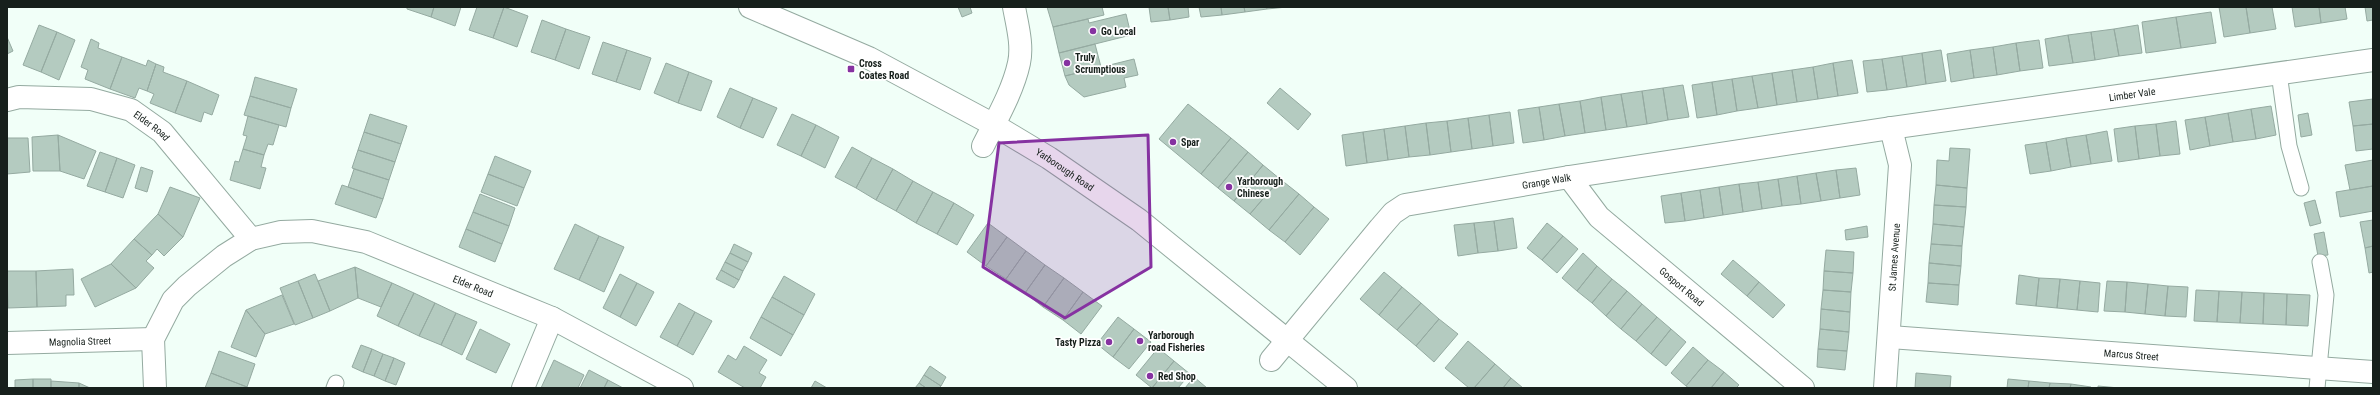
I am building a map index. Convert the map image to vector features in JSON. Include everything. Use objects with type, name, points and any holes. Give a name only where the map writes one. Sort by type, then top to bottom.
[{"type":"street","name":"Yarborough Road","points":[[750,7],[869,58],[994,125],[1049,158],[1139,220],[1346,388]]},
{"type":"street","points":[[983,146],[994,125],[1019,62],[1020,38],[1014,7]]},
{"type":"street","name":"Limber Vale","points":[[1891,128],[2373,60]]},
{"type":"street","name":"Elder Road","points":[[7,100],[18,97],[91,98],[131,110],[162,132],[251,239]]},
{"type":"street","name":"Grange Walk","points":[[1271,360],[1380,228],[1393,213],[1405,205],[1569,177],[1891,128]]},
{"type":"street","name":"St James Avenue","points":[[1885,388],[1890,337],[1900,165],[1891,128]]},
{"type":"street","name":"Gosport Road","points":[[1569,177],[1599,218],[1803,388]]},
{"type":"street","name":"Elder Road","points":[[153,339],[173,300],[187,286],[224,256],[251,239],[282,232],[312,231],[339,235],[366,242],[552,318],[682,388]]},
{"type":"street","points":[[523,388],[552,318]]},
{"type":"street","name":"Marcus Street","points":[[1890,337],[2318,378],[2373,372]]},
{"type":"street","points":[[153,339],[155,388]]},
{"type":"street","name":"Magnolia Street","points":[[7,343],[153,339]]},
{"type":"lane","points":[[2279,73],[2289,146],[2301,188]]},
{"type":"lane","points":[[2318,378],[2326,295],[2320,262]]},
{"type":"highlighted area","points":[[1148,135],[1151,267],[1065,318],[983,267],[999,143]]},
{"type":"building","points":[[407,7],[434,7],[431,17],[407,9]]},
{"type":"building","points":[[434,7],[461,7],[455,26],[431,17]]},
{"type":"building","points":[[477,7],[504,7],[493,38],[469,30]]},
{"type":"building","points":[[504,7],[528,16],[517,47],[493,38]]},
{"type":"building","points":[[958,7],[970,7],[972,13],[962,17]]},
{"type":"building","points":[[1047,7],[1102,7],[1104,15],[1053,27]]},
{"type":"building","points":[[1149,7],[1168,7],[1170,20],[1151,22]]},
{"type":"building","points":[[1168,7],[1188,7],[1189,17],[1170,20]]},
{"type":"building","points":[[1199,7],[1221,7],[1222,15],[1201,17]]},
{"type":"building","points":[[1221,7],[1244,7],[1245,12],[1222,15]]},
{"type":"building","points":[[1244,7],[1266,7],[1267,9],[1245,12]]},
{"type":"building","points":[[1266,7],[1287,7],[1267,9]]},
{"type":"building","points":[[2219,7],[2246,7],[2250,33],[2224,37]]},
{"type":"building","points":[[2246,7],[2272,7],[2276,29],[2250,33]]},
{"type":"building","points":[[2292,7],[2319,7],[2321,23],[2295,27]]},
{"type":"building","points":[[2319,7],[2345,7],[2347,19],[2321,23]]},
{"type":"building","points":[[2365,7],[2373,7],[2373,20],[2367,21]]},
{"type":"building","points":[[2211,12],[2216,43],[2181,48],[2176,17]]},
{"type":"building","points":[[1126,14],[1131,35],[1059,53],[1053,27],[1088,19],[1089,23]]},
{"type":"building","points":[[2176,17],[2181,48],[2146,53],[2142,22]]},
{"type":"building","points":[[542,20],[566,29],[555,60],[531,52]]},
{"type":"building","points":[[39,25],[57,32],[41,72],[23,65]]},
{"type":"building","points":[[2138,25],[2142,53],[2119,56],[2114,29]]},
{"type":"building","points":[[566,29],[590,37],[579,69],[555,60]]},
{"type":"building","points":[[2114,29],[2119,56],[2095,60],[2091,32]]},
{"type":"building","points":[[57,32],[75,40],[59,80],[41,72]]},
{"type":"building","points":[[2091,32],[2095,60],[2073,63],[2068,35]]},
{"type":"building","points":[[2068,35],[2073,63],[2049,66],[2045,39]]},
{"type":"building","points":[[7,37],[13,51],[7,54]]},
{"type":"building","points":[[91,39],[99,43],[98,48],[122,57],[110,89],[85,79],[88,70],[81,67]]},
{"type":"building","points":[[2039,40],[2043,68],[2020,71],[2016,43]]},
{"type":"building","points":[[603,42],[627,50],[616,82],[592,74]]},
{"type":"building","points":[[2016,43],[2020,71],[1997,75],[1993,47]]},
{"type":"building","points":[[1095,44],[1101,67],[1065,76],[1059,53]]},
{"type":"building","points":[[1993,47],[1997,75],[1974,78],[1970,50]]},
{"type":"building","points":[[627,50],[651,58],[640,90],[616,82]]},
{"type":"building","points":[[1941,50],[1946,81],[1926,84],[1922,53]]},
{"type":"building","points":[[1970,50],[1974,78],[1951,82],[1947,54]]},
{"type":"building","points":[[1922,53],[1926,84],[1907,87],[1902,56]]},
{"type":"building","points":[[1902,56],[1907,87],[1887,90],[1882,59]]},
{"type":"building","points":[[122,57],[146,66],[148,60],[156,64],[147,91],[139,88],[135,98],[110,89]]},
{"type":"building","points":[[1134,59],[1138,75],[1124,78],[1126,87],[1084,97],[1069,85],[1065,76]]},
{"type":"building","points":[[1882,59],[1887,90],[1867,92],[1863,61]]},
{"type":"building","points":[[1852,60],[1858,93],[1838,96],[1833,63]]},
{"type":"building","points":[[666,63],[689,72],[678,103],[654,93]]},
{"type":"building","points":[[1833,63],[1838,96],[1818,99],[1813,67]]},
{"type":"building","points":[[156,64],[164,67],[163,72],[187,81],[175,113],[150,103],[154,94],[147,91]]},
{"type":"building","points":[[1813,67],[1818,99],[1797,102],[1792,70]]},
{"type":"building","points":[[1792,70],[1797,102],[1777,105],[1772,73]]},
{"type":"building","points":[[689,72],[712,81],[701,111],[678,103]]},
{"type":"building","points":[[1772,73],[1777,105],[1758,108],[1752,76]]},
{"type":"building","points":[[1752,76],[1758,108],[1737,111],[1732,79]]},
{"type":"building","points":[[255,77],[297,89],[291,108],[250,96]]},
{"type":"building","points":[[1732,79],[1737,111],[1717,115],[1712,82]]},
{"type":"building","points":[[187,81],[219,95],[212,115],[204,112],[201,122],[175,113]]},
{"type":"building","points":[[1712,82],[1717,115],[1697,118],[1692,85]]},
{"type":"building","points":[[1683,85],[1689,117],[1668,120],[1663,88]]},
{"type":"building","points":[[730,88],[753,98],[740,128],[717,117]]},
{"type":"building","points":[[1280,88],[1311,114],[1298,130],[1267,103]]},
{"type":"building","points":[[1663,88],[1668,120],[1647,124],[1642,91]]},
{"type":"building","points":[[1642,91],[1647,124],[1627,127],[1621,94]]},
{"type":"building","points":[[1621,94],[1627,127],[1606,130],[1601,97]]},
{"type":"building","points":[[250,96],[291,108],[286,127],[244,115]]},
{"type":"building","points":[[1601,97],[1606,130],[1585,133],[1580,101]]},
{"type":"building","points":[[753,98],[777,108],[763,138],[740,128]]},
{"type":"building","points":[[2373,99],[2373,124],[2353,126],[2349,102]]},
{"type":"building","points":[[1580,101],[1585,133],[1565,136],[1559,104]]},
{"type":"building","points":[[1188,104],[1231,138],[1201,174],[1159,139]]},
{"type":"building","points":[[1559,104],[1565,136],[1544,140],[1539,107]]},
{"type":"building","points":[[2271,106],[2276,135],[2256,139],[2251,109]]},
{"type":"building","points":[[1539,107],[1544,140],[1523,143],[1518,110]]},
{"type":"building","points":[[2251,109],[2256,139],[2233,142],[2228,113]]},
{"type":"building","points":[[1510,112],[1514,143],[1493,146],[1489,115]]},
{"type":"building","points":[[2228,113],[2233,142],[2210,146],[2205,117]]},
{"type":"building","points":[[2308,113],[2312,135],[2301,137],[2298,115]]},
{"type":"building","points":[[370,114],[407,126],[401,144],[364,132]]},
{"type":"building","points":[[792,114],[816,125],[801,156],[777,145]]},
{"type":"building","points":[[1489,115],[1493,146],[1472,149],[1468,118]]},
{"type":"building","points":[[248,116],[279,125],[273,145],[268,144],[264,155],[243,149],[247,136],[243,135]]},
{"type":"building","points":[[2205,117],[2210,146],[2190,150],[2185,120]]},
{"type":"building","points":[[1468,118],[1472,149],[1451,152],[1447,121]]},
{"type":"building","points":[[1447,121],[1451,152],[1430,155],[1426,123]]},
{"type":"building","points":[[2176,121],[2180,154],[2160,156],[2156,124]]},
{"type":"building","points":[[1426,123],[1430,155],[1409,157],[1405,126]]},
{"type":"building","points":[[2156,124],[2160,156],[2139,159],[2135,126]]},
{"type":"building","points":[[2373,124],[2373,149],[2356,151],[2353,126]]},
{"type":"building","points":[[816,125],[839,137],[825,168],[801,156]]},
{"type":"building","points":[[1405,126],[1409,157],[1388,160],[1384,129]]},
{"type":"building","points":[[2135,126],[2139,159],[2118,162],[2114,129]]},
{"type":"building","points":[[1384,129],[1388,160],[1367,163],[1363,132]]},
{"type":"building","points":[[2107,131],[2112,161],[2091,164],[2086,135]]},
{"type":"building","points":[[364,132],[401,144],[395,162],[358,150]]},
{"type":"building","points":[[1363,132],[1367,163],[1346,166],[1342,135]]},
{"type":"building","points":[[58,135],[60,171],[33,171],[32,137]]},
{"type":"building","points":[[58,135],[96,151],[84,179],[60,171]]},
{"type":"building","points":[[2086,135],[2091,164],[2071,167],[2066,138]]},
{"type":"building","points":[[7,138],[28,138],[30,172],[7,174]]},
{"type":"building","points":[[1231,138],[1248,152],[1218,188],[1201,174]]},
{"type":"building","points":[[2066,138],[2071,167],[2051,171],[2046,142]]},
{"type":"building","points":[[2046,142],[2051,171],[2030,174],[2025,145]]},
{"type":"building","points":[[852,147],[872,158],[856,188],[835,177]]},
{"type":"building","points":[[1950,148],[1970,149],[1967,188],[1936,185],[1937,160],[1949,161]]},
{"type":"building","points":[[243,149],[264,155],[261,167],[266,168],[260,189],[230,180],[235,161],[239,162]]},
{"type":"building","points":[[358,150],[395,162],[389,180],[352,168]]},
{"type":"building","points":[[100,152],[117,158],[105,192],[87,186]]},
{"type":"building","points":[[1248,152],[1263,165],[1234,201],[1218,188]]},
{"type":"building","points":[[495,156],[531,171],[524,188],[488,174]]},
{"type":"building","points":[[117,158],[135,165],[123,198],[105,192]]},
{"type":"building","points":[[872,158],[893,169],[876,200],[856,188]]},
{"type":"building","points":[[2373,160],[2373,186],[2350,190],[2345,165]]},
{"type":"building","points":[[1263,165],[1280,179],[1250,214],[1234,201]]},
{"type":"building","points":[[141,167],[153,171],[147,192],[135,188]]},
{"type":"building","points":[[1856,168],[1860,195],[1840,198],[1836,170]]},
{"type":"building","points":[[354,169],[389,180],[383,199],[348,187]]},
{"type":"building","points":[[893,169],[913,181],[896,211],[876,200]]},
{"type":"building","points":[[1836,170],[1840,198],[1821,201],[1816,173]]},
{"type":"building","points":[[1816,173],[1821,201],[1801,204],[1797,176]]},
{"type":"building","points":[[488,174],[524,188],[517,206],[481,192]]},
{"type":"building","points":[[1797,176],[1801,204],[1782,206],[1778,179]]},
{"type":"building","points":[[1280,179],[1299,194],[1269,230],[1250,214]]},
{"type":"building","points":[[1778,179],[1782,206],[1762,209],[1758,182]]},
{"type":"building","points":[[913,181],[933,192],[916,223],[896,211]]},
{"type":"building","points":[[1758,182],[1762,209],[1743,212],[1739,184]]},
{"type":"building","points":[[1739,184],[1743,212],[1723,215],[1719,187]]},
{"type":"building","points":[[342,185],[383,199],[376,218],[335,204]]},
{"type":"building","points":[[1936,185],[1967,188],[1966,207],[1934,205]]},
{"type":"building","points":[[2373,186],[2373,211],[2340,217],[2336,192]]},
{"type":"building","points":[[170,187],[200,198],[183,237],[158,214]]},
{"type":"building","points":[[1719,187],[1723,215],[1704,218],[1700,190]]},
{"type":"building","points":[[1700,190],[1704,218],[1685,221],[1681,193]]},
{"type":"building","points":[[933,192],[954,203],[937,234],[916,223]]},
{"type":"building","points":[[1681,193],[1685,221],[1665,223],[1661,196]]},
{"type":"building","points":[[480,194],[515,208],[509,226],[473,212]]},
{"type":"building","points":[[1299,194],[1314,207],[1285,242],[1269,230]]},
{"type":"building","points":[[2315,200],[2321,223],[2310,226],[2304,203]]},
{"type":"building","points":[[954,203],[974,215],[957,245],[937,234]]},
{"type":"building","points":[[1934,205],[1966,207],[1964,227],[1933,224]]},
{"type":"building","points":[[1314,207],[1329,219],[1300,255],[1285,242]]},
{"type":"building","points":[[473,212],[509,226],[502,244],[466,229]]},
{"type":"building","points":[[158,214],[183,237],[164,256],[157,249],[152,255],[134,239]]},
{"type":"building","points":[[1513,218],[1517,248],[1498,251],[1494,221]]},
{"type":"building","points":[[2373,220],[2373,246],[2365,248],[2360,222]]},
{"type":"building","points":[[1494,221],[1498,251],[1478,253],[1474,223]]},
{"type":"building","points":[[988,223],[1007,237],[986,266],[967,252]]},
{"type":"building","points":[[1474,223],[1478,253],[1458,256],[1454,225]]},
{"type":"building","points":[[1547,223],[1563,236],[1542,260],[1527,248]]},
{"type":"building","points":[[575,224],[599,236],[579,280],[554,269]]},
{"type":"building","points":[[1933,224],[1964,227],[1962,246],[1931,244]]},
{"type":"building","points":[[1867,226],[1868,237],[1846,240],[1845,230]]},
{"type":"building","points":[[466,229],[502,244],[495,262],[459,247]]},
{"type":"building","points":[[2324,232],[2328,255],[2318,256],[2314,234]]},
{"type":"building","points":[[599,236],[624,247],[604,292],[579,280]]},
{"type":"building","points":[[1563,236],[1578,249],[1557,273],[1542,260]]},
{"type":"building","points":[[1007,237],[1026,251],[1006,279],[986,266]]},
{"type":"building","points":[[134,239],[152,255],[146,261],[154,268],[136,288],[111,264]]},
{"type":"building","points":[[734,244],[752,253],[748,262],[730,253]]},
{"type":"building","points":[[1931,244],[1962,246],[1961,266],[1929,263]]},
{"type":"building","points":[[2373,246],[2373,272],[2369,273],[2365,248]]},
{"type":"building","points":[[1826,250],[1854,252],[1853,273],[1824,271]]},
{"type":"building","points":[[1026,251],[1045,265],[1025,293],[1006,279]]},
{"type":"building","points":[[730,253],[748,262],[743,271],[725,262]]},
{"type":"building","points":[[1583,253],[1597,266],[1577,291],[1562,278]]},
{"type":"building","points":[[1733,260],[1759,282],[1747,296],[1721,274]]},
{"type":"building","points":[[725,262],[743,271],[739,280],[721,270]]},
{"type":"building","points":[[1929,263],[1961,266],[1959,285],[1928,283]]},
{"type":"building","points":[[111,264],[136,288],[95,307],[81,279]]},
{"type":"building","points":[[1045,265],[1064,278],[1043,307],[1025,293]]},
{"type":"building","points":[[1597,266],[1612,279],[1592,303],[1577,291]]},
{"type":"building","points":[[355,267],[358,298],[330,311],[318,281]]},
{"type":"building","points":[[355,267],[392,283],[381,307],[358,298]]},
{"type":"building","points":[[73,269],[74,295],[66,295],[66,306],[37,307],[36,271]]},
{"type":"building","points":[[721,270],[739,280],[734,288],[716,279]]},
{"type":"building","points":[[7,271],[36,271],[37,307],[8,308]]},
{"type":"building","points":[[1824,271],[1853,273],[1851,292],[1823,290]]},
{"type":"building","points":[[1384,272],[1402,287],[1379,315],[1360,299]]},
{"type":"building","points":[[315,274],[330,311],[313,318],[298,281]]},
{"type":"building","points":[[620,274],[637,283],[620,317],[603,308]]},
{"type":"building","points":[[2019,275],[2039,278],[2036,306],[2016,304]]},
{"type":"building","points":[[784,276],[815,294],[804,315],[772,297]]},
{"type":"building","points":[[1064,278],[1083,292],[1063,320],[1043,307]]},
{"type":"building","points":[[2039,278],[2060,279],[2057,308],[2036,306]]},
{"type":"building","points":[[1612,279],[1627,291],[1606,316],[1592,303]]},
{"type":"building","points":[[2060,279],[2080,281],[2077,310],[2057,308]]},
{"type":"building","points":[[298,281],[313,318],[295,325],[280,288]]},
{"type":"building","points":[[2080,281],[2100,283],[2098,312],[2077,310]]},
{"type":"building","points":[[2107,281],[2127,282],[2125,312],[2104,311]]},
{"type":"building","points":[[1759,282],[1785,305],[1773,318],[1747,296]]},
{"type":"building","points":[[2127,282],[2148,284],[2145,314],[2125,312]]},
{"type":"building","points":[[392,283],[414,293],[398,326],[377,316]]},
{"type":"building","points":[[637,283],[654,292],[636,326],[620,317]]},
{"type":"building","points":[[1928,283],[1959,285],[1958,305],[1926,302]]},
{"type":"building","points":[[2148,284],[2168,286],[2165,316],[2145,314]]},
{"type":"building","points":[[2168,286],[2188,287],[2186,317],[2165,316]]},
{"type":"building","points":[[1402,287],[1421,303],[1397,330],[1379,315]]},
{"type":"building","points":[[1823,290],[1851,292],[1850,312],[1821,309]]},
{"type":"building","points":[[2196,290],[2219,291],[2217,322],[2194,321]]},
{"type":"building","points":[[1627,291],[1642,304],[1621,329],[1606,316]]},
{"type":"building","points":[[2219,291],[2242,292],[2240,323],[2217,322]]},
{"type":"building","points":[[1083,292],[1102,306],[1081,334],[1063,320]]},
{"type":"building","points":[[2242,292],[2264,293],[2263,324],[2240,323]]},
{"type":"building","points":[[414,293],[435,303],[419,336],[398,326]]},
{"type":"building","points":[[2264,293],[2287,294],[2286,325],[2263,324]]},
{"type":"building","points":[[2287,294],[2310,295],[2308,326],[2286,325]]},
{"type":"building","points":[[282,295],[294,324],[265,334],[246,310]]},
{"type":"building","points":[[772,297],[804,315],[793,335],[761,317]]},
{"type":"building","points":[[435,303],[456,313],[441,345],[419,336]]},
{"type":"building","points":[[679,303],[695,312],[677,346],[660,337]]},
{"type":"building","points":[[1421,303],[1439,319],[1416,346],[1397,330]]},
{"type":"building","points":[[1642,304],[1657,317],[1636,341],[1621,329]]},
{"type":"building","points":[[1821,309],[1850,312],[1849,332],[1820,329]]},
{"type":"building","points":[[246,310],[265,334],[256,357],[231,347]]},
{"type":"building","points":[[695,312],[712,321],[693,355],[677,346]]},
{"type":"building","points":[[456,313],[477,322],[462,355],[441,345]]},
{"type":"building","points":[[761,317],[793,335],[781,356],[750,338]]},
{"type":"building","points":[[1118,317],[1134,329],[1113,357],[1097,344]]},
{"type":"building","points":[[1657,317],[1671,329],[1651,354],[1636,341]]},
{"type":"building","points":[[1439,319],[1458,334],[1434,362],[1416,346]]},
{"type":"building","points":[[480,329],[510,344],[496,373],[466,359]]},
{"type":"building","points":[[1134,329],[1151,342],[1129,369],[1113,357]]},
{"type":"building","points":[[1671,329],[1686,342],[1666,366],[1651,354]]},
{"type":"building","points":[[1820,329],[1849,332],[1847,351],[1818,349]]},
{"type":"building","points":[[1468,341],[1495,364],[1474,388],[1469,388],[1445,368]]},
{"type":"building","points":[[361,345],[372,349],[363,372],[352,367]]},
{"type":"building","points":[[744,346],[767,360],[759,373],[766,377],[760,388],[745,388],[718,372],[728,355],[736,360]]},
{"type":"building","points":[[1693,347],[1708,360],[1686,386],[1671,373]]},
{"type":"building","points":[[1158,348],[1174,361],[1152,388],[1136,375]]},
{"type":"building","points":[[372,349],[383,354],[374,376],[363,372]]},
{"type":"building","points":[[1818,349],[1847,351],[1845,370],[1817,367]]},
{"type":"building","points":[[219,351],[255,364],[247,387],[211,373]]},
{"type":"building","points":[[383,354],[394,358],[385,381],[374,376]]},
{"type":"building","points":[[394,358],[405,363],[396,385],[385,381]]},
{"type":"building","points":[[554,360],[584,375],[578,388],[541,388]]},
{"type":"building","points":[[1708,360],[1724,372],[1711,388],[1689,388],[1686,386]]},
{"type":"building","points":[[1174,361],[1190,374],[1178,388],[1152,388]]},
{"type":"building","points":[[1495,364],[1511,378],[1503,388],[1474,388]]},
{"type":"building","points":[[930,366],[946,377],[941,386],[924,375]]},
{"type":"building","points":[[589,370],[608,380],[604,388],[580,388]]},
{"type":"building","points":[[1724,372],[1739,385],[1736,388],[1711,388]]},
{"type":"building","points":[[211,373],[247,387],[247,388],[205,388]]},
{"type":"building","points":[[1916,373],[1951,376],[1950,388],[1915,388]]},
{"type":"building","points":[[924,375],[941,386],[939,388],[926,388],[919,383]]},
{"type":"building","points":[[1194,377],[1207,388],[1185,388]]},
{"type":"building","points":[[1511,378],[1523,388],[1503,388]]},
{"type":"building","points":[[33,379],[33,388],[15,388],[15,380]]},
{"type":"building","points":[[33,379],[51,379],[51,388],[33,388]]},
{"type":"building","points":[[2008,379],[2029,381],[2028,388],[2007,388]]},
{"type":"building","points":[[608,380],[623,388],[604,388]]},
{"type":"building","points":[[51,381],[79,383],[79,388],[51,388]]},
{"type":"building","points":[[815,381],[827,388],[811,388]]},
{"type":"building","points":[[2029,381],[2050,383],[2049,388],[2028,388]]},
{"type":"building","points":[[79,383],[90,388],[79,388]]},
{"type":"building","points":[[919,383],[926,388],[915,388]]},
{"type":"building","points":[[2050,383],[2071,384],[2070,388],[2049,388]]},
{"type":"building","points":[[2071,384],[2091,387],[2091,388],[2070,388]]},
{"type":"building","points":[[2098,386],[2119,388],[2098,388]]},
{"type":"place","name":"Go Local","points":[[1093,31]]},
{"type":"place","name":"Truly Scrumptious","points":[[1067,63]]},
{"type":"place","name":"Cross Coates Road","points":[[851,69]]},
{"type":"place","name":"Spar","points":[[1173,142]]},
{"type":"place","name":"Yarborough Chinese","points":[[1229,187]]},
{"type":"place","name":"Yarborough road Fisheries","points":[[1140,341]]},
{"type":"place","name":"Tasty Pizza","points":[[1109,342]]},
{"type":"place","name":"Red Shop","points":[[1150,376]]}]
